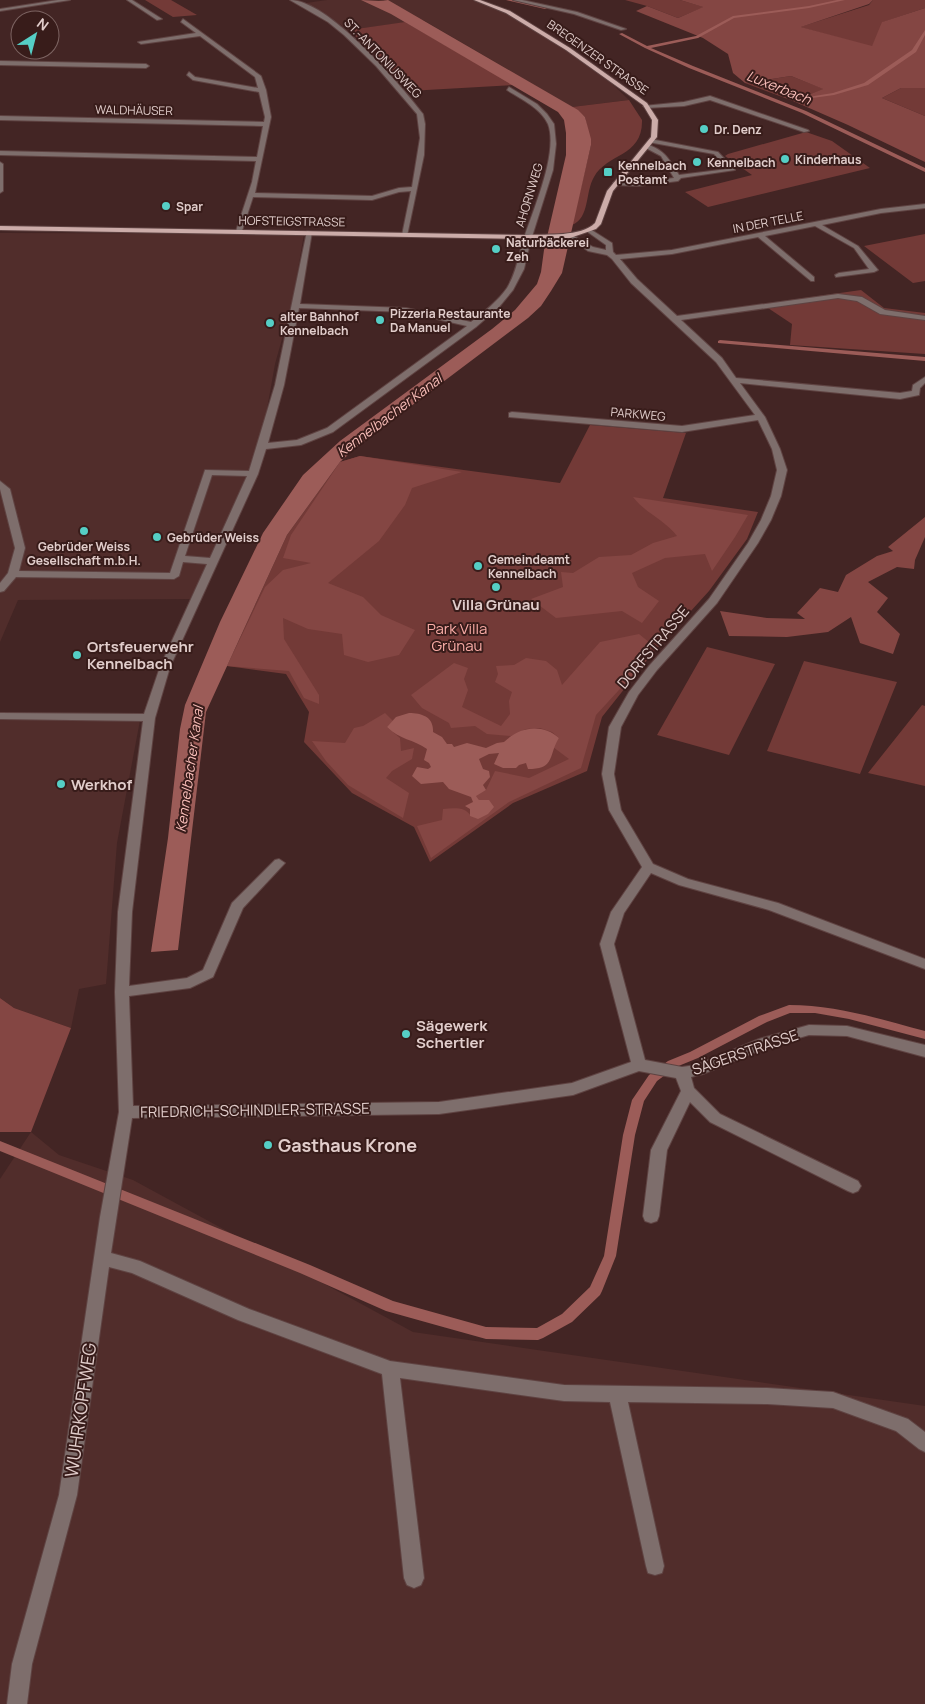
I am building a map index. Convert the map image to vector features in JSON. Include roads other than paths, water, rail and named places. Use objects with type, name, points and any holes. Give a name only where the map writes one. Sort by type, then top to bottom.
[{"type":"main road","name":"BREGENZER STRASSE","points":[[476,0],[508,12],[538,29],[613,80],[646,106],[655,120],[654,137],[610,191],[598,224],[586,231]]},
{"type":"main road","name":"HOFSTEIGSTRASSE","points":[[0,228],[239,230],[528,237],[570,236],[586,231]]},
{"type":"street","points":[[0,10],[68,0]]},
{"type":"street","points":[[129,0],[160,19]]},
{"type":"street","name":"ST.-ANTONIUSWEG","points":[[292,0],[302,4],[330,22],[353,40],[420,114],[423,127],[405,234]]},
{"type":"street","points":[[515,0],[575,13],[623,29]]},
{"type":"street","points":[[183,21],[258,76],[263,90],[268,117],[267,124],[251,195],[239,230]]},
{"type":"street","points":[[140,42],[202,34]]},
{"type":"street","points":[[0,64],[146,66]]},
{"type":"street","points":[[189,74],[193,78],[251,90],[263,90]]},
{"type":"street","name":"AHORNWEG","points":[[509,89],[535,105],[551,124],[553,144],[550,170],[528,237]]},
{"type":"street","points":[[646,106],[684,104],[710,98],[806,131]]},
{"type":"street","name":"WALDHÄUSER","points":[[0,118],[267,124]]},
{"type":"street","points":[[648,144],[664,155],[666,163],[677,177]]},
{"type":"street","points":[[615,184],[669,181],[678,179],[677,177],[732,170],[716,153],[700,148],[648,144]]},
{"type":"street","points":[[0,153],[260,159]]},
{"type":"street","points":[[0,164],[0,191]]},
{"type":"street","points":[[251,195],[372,198],[399,190],[413,189]]},
{"type":"street","name":"IN DER TELLE","points":[[612,255],[672,252],[881,211],[925,206]]},
{"type":"street","points":[[816,224],[856,247],[874,270],[839,275]]},
{"type":"street","name":"DORFSTRASSE","points":[[586,231],[610,244],[612,255],[634,281],[719,360],[761,417],[776,449],[782,470],[776,496],[766,520],[713,601],[653,668],[633,694],[615,727],[608,774],[615,810],[648,867]]},
{"type":"street","name":"FRIEDRICH-SCHINDLER-STRASSE","points":[[309,232],[281,384],[263,446],[253,474],[165,667],[149,718],[126,904],[122,992],[126,1112],[439,1108]]},
{"type":"street","points":[[760,235],[810,278]]},
{"type":"street","points":[[570,236],[591,248],[612,255]]},
{"type":"street","points":[[263,446],[273,447],[315,438],[473,325],[496,305],[509,290],[520,269],[528,237]]},
{"type":"street","points":[[676,319],[838,296],[859,299],[883,312],[925,318]]},
{"type":"street","points":[[295,306],[406,310],[473,325]]},
{"type":"street","points":[[733,380],[900,396],[916,393],[916,388],[925,379]]},
{"type":"street","name":"PARKWEG","points":[[512,415],[682,429],[761,417]]},
{"type":"street","points":[[13,574],[174,576],[208,472],[253,474]]},
{"type":"street","points":[[0,484],[5,489],[20,548],[13,574],[0,589]]},
{"type":"street","points":[[179,559],[213,561]]},
{"type":"street","points":[[0,716],[149,718]]},
{"type":"street","points":[[122,992],[190,983],[208,974],[237,906],[279,862]]},
{"type":"street","points":[[645,1066],[607,944],[618,912],[648,867],[684,882],[773,906],[925,964]]},
{"type":"street","name":"SÄGERSTRASSE","points":[[439,1108],[573,1089],[645,1066],[682,1072],[698,1070],[764,1043],[809,1030],[847,1030],[925,1050]]},
{"type":"street","name":"SÄGERSTRASSE","points":[[682,1072],[688,1091],[715,1118],[853,1186]]},
{"type":"street","points":[[651,1216],[659,1150],[688,1091]]},
{"type":"street","name":"WUHRKOPFWEG","points":[[17,1704],[22,1664],[68,1495],[108,1217],[126,1112]]},
{"type":"street","points":[[102,1258],[134,1266],[244,1315],[390,1369],[564,1393],[767,1396],[833,1400],[902,1424],[925,1443]]},
{"type":"street","points":[[390,1369],[414,1578]]},
{"type":"street","points":[[617,1394],[655,1566]]},
{"type":"water","name":"Kennelbacher Kanal","points":[[361,0],[388,0],[578,110],[585,117],[591,145],[562,273],[541,306],[528,318],[358,446],[340,462],[287,535],[206,712],[178,950],[151,952],[168,838],[180,729],[185,705],[220,622],[263,533],[303,475],[340,441],[515,310],[537,284],[541,272],[544,250],[566,155],[564,120],[558,112],[391,14]]},
{"type":"water","points":[[409,713],[423,715],[429,719],[432,723],[433,732],[442,737],[447,744],[452,744],[454,747],[467,743],[486,748],[504,742],[524,730],[531,729],[545,730],[559,738],[550,760],[543,767],[528,769],[526,763],[516,768],[503,768],[494,764],[499,753],[489,754],[479,759],[483,769],[489,771],[490,777],[483,785],[486,790],[476,796],[479,800],[489,800],[494,807],[488,814],[478,819],[470,816],[470,809],[465,806],[473,802],[471,797],[449,789],[443,782],[421,784],[412,776],[417,767],[428,769],[431,767],[424,760],[427,749],[397,735],[387,727],[396,717]]},
{"type":"waterway","name":"Luxerbach","points":[[508,0],[545,8]]},
{"type":"waterway","points":[[647,47],[697,37],[733,17],[809,7],[843,0]]},
{"type":"waterway","points":[[798,99],[834,94],[866,84],[914,51],[925,31]]},
{"type":"waterway","name":"Luxerbach","points":[[621,34],[691,67],[804,112],[925,170]]},
{"type":"waterway","points":[[720,342],[925,359]]},
{"type":"waterway","points":[[0,1146],[305,1269],[391,1307],[486,1333],[538,1334],[567,1318],[595,1291],[610,1256],[629,1135],[638,1100],[653,1078],[672,1064],[694,1055],[763,1019],[789,1009],[815,1009],[849,1015],[925,1035]]},
{"type":"place","name":"Dr. Denz","points":[[704,129]]},
{"type":"place","name":"Kinderhaus","points":[[785,159]]},
{"type":"place","name":"Kennelbach","points":[[697,162]]},
{"type":"place","name":"Kennelbach Postamt","points":[[608,172]]},
{"type":"place","name":"Spar","points":[[166,206]]},
{"type":"place","name":"Naturbäckerei Zeh","points":[[496,249]]},
{"type":"place","name":"Pizzeria Restaurante Da Manuel","points":[[380,320]]},
{"type":"place","name":"alter Bahnhof Kennelbach","points":[[270,323]]},
{"type":"place","name":"Gebrüder Weiss Gesellschaft m.b.H.","points":[[84,531]]},
{"type":"place","name":"Gebrüder Weiss","points":[[157,537]]},
{"type":"place","name":"Gemeindeamt Kennelbach","points":[[478,566]]},
{"type":"place","name":"Villa Grünau","points":[[496,587]]},
{"type":"place","name":"Ortsfeuerwehr Kennelbach","points":[[77,655]]},
{"type":"place","name":"Werkhof","points":[[61,784]]},
{"type":"place","name":"Sägewerk Schertler","points":[[406,1034]]},
{"type":"place","name":"Gasthaus Krone","points":[[268,1145]]},
{"type":"park label","name":"Park Villa Grünau","points":[[457,636]]}]
